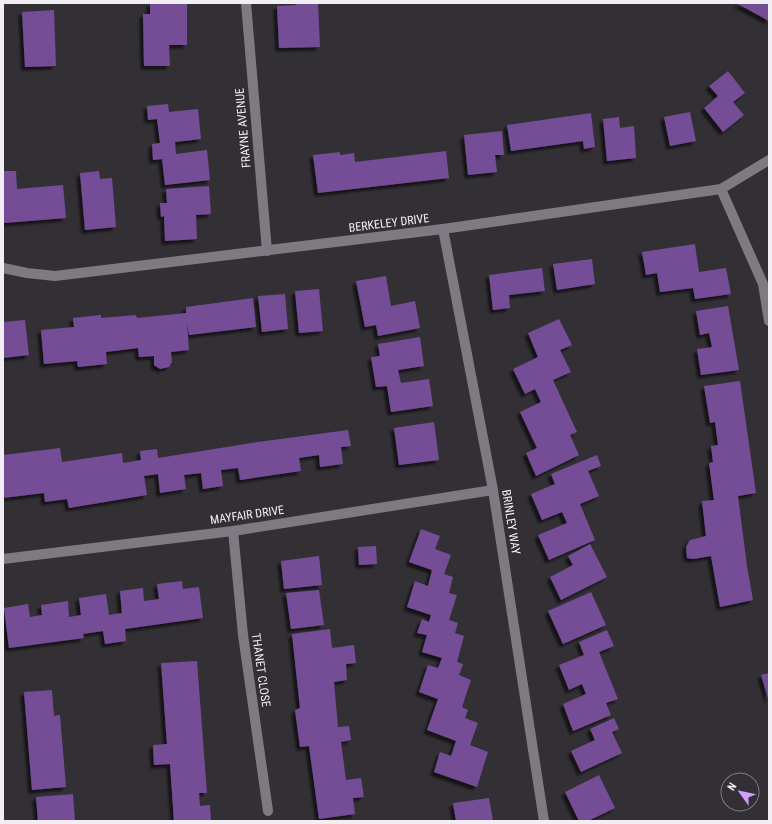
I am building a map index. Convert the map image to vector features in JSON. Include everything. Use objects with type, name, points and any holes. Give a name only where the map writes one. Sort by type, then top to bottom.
[{"type":"street","name":"FRAYNE AVENUE","points":[[246,3],[267,251]]},
{"type":"street","name":"BERKELEY DRIVE","points":[[3,268],[27,273],[55,276],[443,229],[721,189],[769,160]]},
{"type":"street","points":[[721,189],[763,284],[769,321]]},
{"type":"street","name":"BRINLEY WAY","points":[[443,229],[493,490],[544,821]]},
{"type":"street","name":"MAYFAIR DRIVE","points":[[3,559],[232,531],[493,490]]},
{"type":"street","name":"THANET CLOSE","points":[[232,531],[243,635],[268,811]]},
{"type":"building","points":[[150,3],[187,3],[187,45],[169,45],[170,66],[144,66],[143,14],[150,14]]},
{"type":"building","points":[[296,3],[318,3],[320,47],[279,48],[277,6],[296,5]]},
{"type":"building","points":[[736,3],[769,3],[769,21]]},
{"type":"building","points":[[54,10],[56,66],[25,67],[22,12]]},
{"type":"building","points":[[728,71],[745,93],[733,102],[744,115],[723,132],[704,108],[718,96],[709,86]]},
{"type":"building","points":[[168,104],[169,112],[198,109],[201,139],[175,142],[176,154],[207,150],[210,180],[165,185],[162,159],[153,160],[152,144],[160,143],[157,119],[148,120],[147,106]]},
{"type":"building","points":[[690,112],[696,141],[670,146],[664,117]]},
{"type":"building","points":[[591,113],[595,147],[584,149],[583,141],[511,151],[507,125]]},
{"type":"building","points":[[619,117],[620,128],[634,126],[636,158],[607,161],[603,119]]},
{"type":"building","points":[[502,131],[504,155],[495,155],[497,172],[468,175],[464,135]]},
{"type":"building","points":[[446,151],[449,178],[318,193],[313,155],[340,152],[340,155],[354,153],[355,162]]},
{"type":"building","points":[[3,171],[16,171],[17,189],[63,185],[66,218],[4,223]]},
{"type":"building","points":[[99,171],[100,179],[112,178],[116,227],[85,230],[80,173]]},
{"type":"building","points":[[209,186],[211,214],[196,215],[197,239],[165,241],[164,216],[161,217],[160,203],[167,203],[166,189]]},
{"type":"building","points":[[695,244],[699,272],[726,268],[731,294],[695,299],[693,288],[660,292],[657,273],[646,275],[642,252]]},
{"type":"building","points":[[592,259],[595,284],[557,290],[553,264]]},
{"type":"building","points":[[542,268],[545,291],[509,295],[510,308],[493,310],[489,275]]},
{"type":"building","points":[[386,276],[391,306],[415,301],[420,328],[378,336],[376,325],[365,327],[356,281]]},
{"type":"building","points":[[319,289],[323,331],[299,333],[295,291]]},
{"type":"building","points":[[285,294],[288,329],[262,332],[258,296]]},
{"type":"building","points":[[253,298],[256,327],[189,335],[187,322],[189,350],[171,352],[172,362],[169,367],[160,369],[154,365],[154,356],[139,357],[138,348],[106,352],[107,364],[78,367],[77,361],[44,364],[41,330],[74,327],[73,318],[101,315],[101,318],[136,315],[137,318],[186,313],[186,307]]},
{"type":"building","points":[[728,306],[739,370],[701,375],[697,349],[712,347],[709,333],[700,335],[696,311]]},
{"type":"building","points":[[559,319],[572,345],[560,350],[571,372],[553,380],[577,432],[570,435],[579,455],[536,476],[526,453],[537,448],[520,412],[541,402],[535,389],[525,394],[513,369],[538,357],[528,333]]},
{"type":"building","points":[[25,320],[29,355],[3,358],[3,322]]},
{"type":"building","points":[[420,337],[424,366],[398,370],[401,383],[429,379],[433,406],[391,412],[387,386],[376,387],[371,357],[380,356],[378,344]]},
{"type":"building","points":[[740,381],[756,493],[738,496],[753,600],[720,607],[711,556],[693,559],[687,558],[686,547],[690,540],[706,536],[702,501],[714,500],[709,463],[713,462],[711,446],[718,445],[715,422],[710,423],[704,386]]},
{"type":"building","points":[[434,422],[439,460],[399,465],[394,428]]},
{"type":"building","points":[[348,430],[351,446],[341,447],[343,464],[320,467],[319,455],[299,458],[301,471],[240,480],[238,468],[221,470],[223,486],[203,489],[201,473],[184,475],[186,489],[160,493],[158,474],[144,476],[147,495],[69,508],[67,499],[45,502],[44,493],[3,498],[3,455],[60,448],[62,462],[122,453],[123,463],[141,460],[140,451],[157,449],[158,458],[258,442]]},
{"type":"building","points":[[597,455],[601,466],[588,471],[599,496],[580,504],[595,540],[549,560],[538,535],[567,523],[562,512],[542,520],[531,494],[555,484],[551,474]]},
{"type":"building","points":[[421,529],[440,536],[435,549],[451,555],[444,574],[453,577],[449,593],[457,595],[449,620],[458,623],[455,633],[464,636],[457,662],[463,664],[459,675],[471,680],[462,707],[468,710],[465,718],[478,723],[470,745],[488,752],[477,787],[434,772],[440,752],[451,756],[456,741],[427,730],[438,699],[419,692],[428,665],[438,668],[442,658],[422,652],[427,635],[417,633],[422,619],[429,622],[431,615],[407,607],[415,581],[428,586],[432,570],[409,562]]},
{"type":"building","points":[[590,544],[607,577],[561,600],[550,577],[573,565],[568,556]]},
{"type":"building","points":[[376,546],[377,564],[359,565],[358,547]]},
{"type":"building","points":[[319,556],[322,585],[284,589],[281,561]]},
{"type":"building","points":[[182,581],[183,589],[199,587],[203,618],[125,629],[126,641],[105,644],[103,631],[83,634],[84,638],[9,648],[4,608],[28,604],[30,617],[42,615],[41,605],[68,601],[69,617],[81,615],[79,598],[106,594],[109,615],[122,613],[120,591],[143,588],[144,601],[159,599],[157,584]]},
{"type":"building","points":[[319,590],[324,625],[291,629],[286,593]]},
{"type":"building","points":[[591,592],[606,625],[563,644],[548,611]]},
{"type":"building","points":[[330,629],[332,648],[354,645],[356,663],[346,664],[347,680],[334,682],[338,727],[349,726],[351,740],[341,742],[346,780],[361,778],[364,797],[353,798],[355,814],[319,819],[309,746],[300,747],[295,710],[300,708],[292,634]]},
{"type":"building","points":[[607,630],[614,646],[599,652],[618,699],[606,703],[611,715],[573,731],[563,704],[586,694],[582,684],[569,690],[559,665],[584,655],[579,642]]},
{"type":"building","points":[[197,661],[207,793],[199,793],[200,806],[210,805],[211,821],[174,821],[170,764],[154,765],[153,745],[167,744],[161,663]]},
{"type":"building","points":[[769,673],[769,702],[761,675]]},
{"type":"building","points":[[52,690],[54,716],[60,715],[66,787],[32,790],[24,692]]},
{"type":"building","points":[[614,718],[619,729],[612,732],[622,753],[581,772],[571,751],[595,740],[590,729]]},
{"type":"building","points":[[599,775],[615,808],[588,821],[579,821],[565,792]]},
{"type":"building","points":[[73,794],[75,821],[38,821],[36,797]]},
{"type":"building","points":[[489,798],[493,821],[456,821],[453,803]]}]
